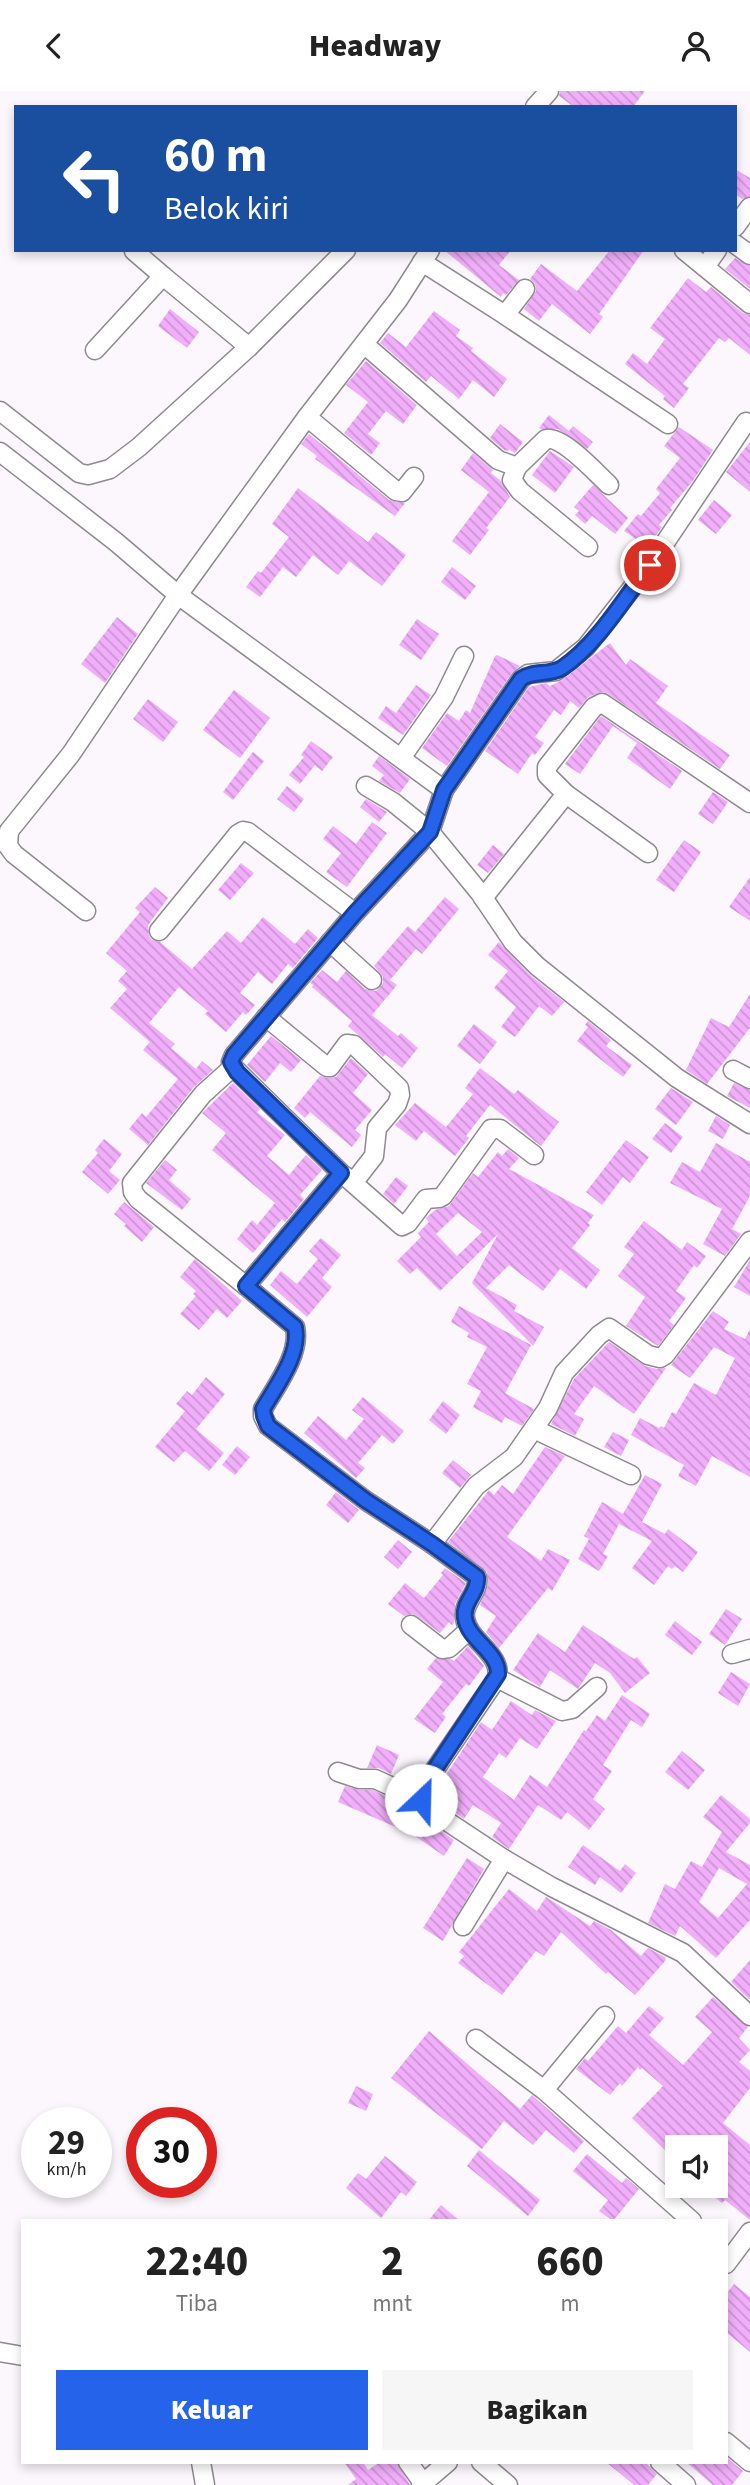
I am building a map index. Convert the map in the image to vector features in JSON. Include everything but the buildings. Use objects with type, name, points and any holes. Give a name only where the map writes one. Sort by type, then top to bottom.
[{"type":"street","points":[[537,105],[549,91]]},
{"type":"street","points":[[737,224],[750,207]]},
{"type":"street","points":[[135,252],[249,347]]},
{"type":"street","points":[[0,411],[79,473],[88,475],[110,469],[139,447],[249,347],[344,252]]},
{"type":"street","points":[[686,252],[750,304]]},
{"type":"street","points":[[705,267],[716,252]]},
{"type":"street","points":[[86,911],[14,854],[9,848],[7,834],[71,754],[178,595],[307,417],[398,300],[426,256],[505,315],[668,424]]},
{"type":"street","points":[[95,350],[163,276]]},
{"type":"street","points":[[505,315],[524,289]]},
{"type":"street","points":[[364,344],[498,460],[517,467]]},
{"type":"street","points":[[307,417],[396,491],[402,492],[414,477]]},
{"type":"street","points":[[421,1800],[421,1790],[497,1678],[499,1671],[495,1661],[469,1630],[464,1613],[477,1588],[477,1577],[365,1500],[268,1426],[263,1409],[288,1363],[297,1337],[295,1327],[138,1199],[133,1192],[132,1183],[203,1094],[233,1067],[234,1055],[266,1017],[355,913],[430,832],[444,790],[521,679],[528,674],[548,673],[563,667],[586,647],[600,630],[650,565],[746,422]]},
{"type":"street","points":[[588,547],[520,491],[512,479],[517,467],[546,439],[552,438],[563,443],[610,485]]},
{"type":"street","points":[[0,452],[116,542],[178,595],[444,790]]},
{"type":"street","points":[[401,758],[444,697],[464,656]]},
{"type":"street","points":[[649,853],[566,794],[547,775],[547,767],[594,707],[602,703],[750,803]]},
{"type":"street","points":[[366,786],[393,802],[430,832],[483,898],[513,942],[537,966],[677,1078],[750,1124]]},
{"type":"street","points":[[483,898],[566,794]]},
{"type":"street","points":[[159,931],[243,831],[248,832],[355,913]]},
{"type":"street","points":[[330,942],[373,980]]},
{"type":"street","points":[[246,1286],[347,1178],[374,1156],[377,1128],[397,1104],[400,1095],[399,1088],[355,1045],[347,1044],[327,1067],[266,1017]]},
{"type":"street","points":[[233,1067],[347,1178],[402,1226],[408,1223],[426,1199],[443,1196],[491,1129],[499,1129],[534,1155]]},
{"type":"street","points":[[733,1070],[750,1079]]},
{"type":"street","points":[[432,1544],[476,1486],[514,1457],[548,1408],[564,1373],[606,1329],[616,1332],[652,1357],[660,1358],[750,1241]]},
{"type":"street","points":[[534,1429],[631,1475]]},
{"type":"street","points":[[411,1625],[442,1649],[449,1648],[469,1630]]},
{"type":"street","points":[[732,1654],[750,1649]]},
{"type":"street","points":[[497,1678],[562,1711],[572,1709],[597,1688]]},
{"type":"street","points":[[338,1772],[359,1779],[374,1779],[421,1800],[427,1808],[504,1859],[552,1887],[683,1953],[750,2016]]},
{"type":"street","points":[[463,1926],[504,1859]]},
{"type":"street","points":[[544,2090],[605,2016]]},
{"type":"street","points":[[476,2039],[544,2090],[690,2219]]},
{"type":"street","points":[[728,2257],[750,2232]]},
{"type":"street","points":[[0,2352],[21,2356]]},
{"type":"street","points":[[728,2444],[750,2462]]},
{"type":"street","points":[[201,2464],[205,2485]]},
{"type":"street","points":[[409,2464],[422,2484],[446,2464]]},
{"type":"street","points":[[483,2464],[508,2485]]},
{"type":"street","points":[[662,2464],[686,2485]]},
{"type":"route","points":[[421,1800],[421,1790],[497,1678],[498,1668],[495,1661],[479,1644],[465,1620],[464,1613],[477,1588],[477,1577],[365,1500],[268,1426],[263,1409],[288,1363],[297,1337],[295,1327],[246,1286],[341,1173],[237,1072],[231,1062],[314,960],[388,875],[430,832],[444,790],[521,679],[528,674],[556,671],[573,660],[650,565]]}]
